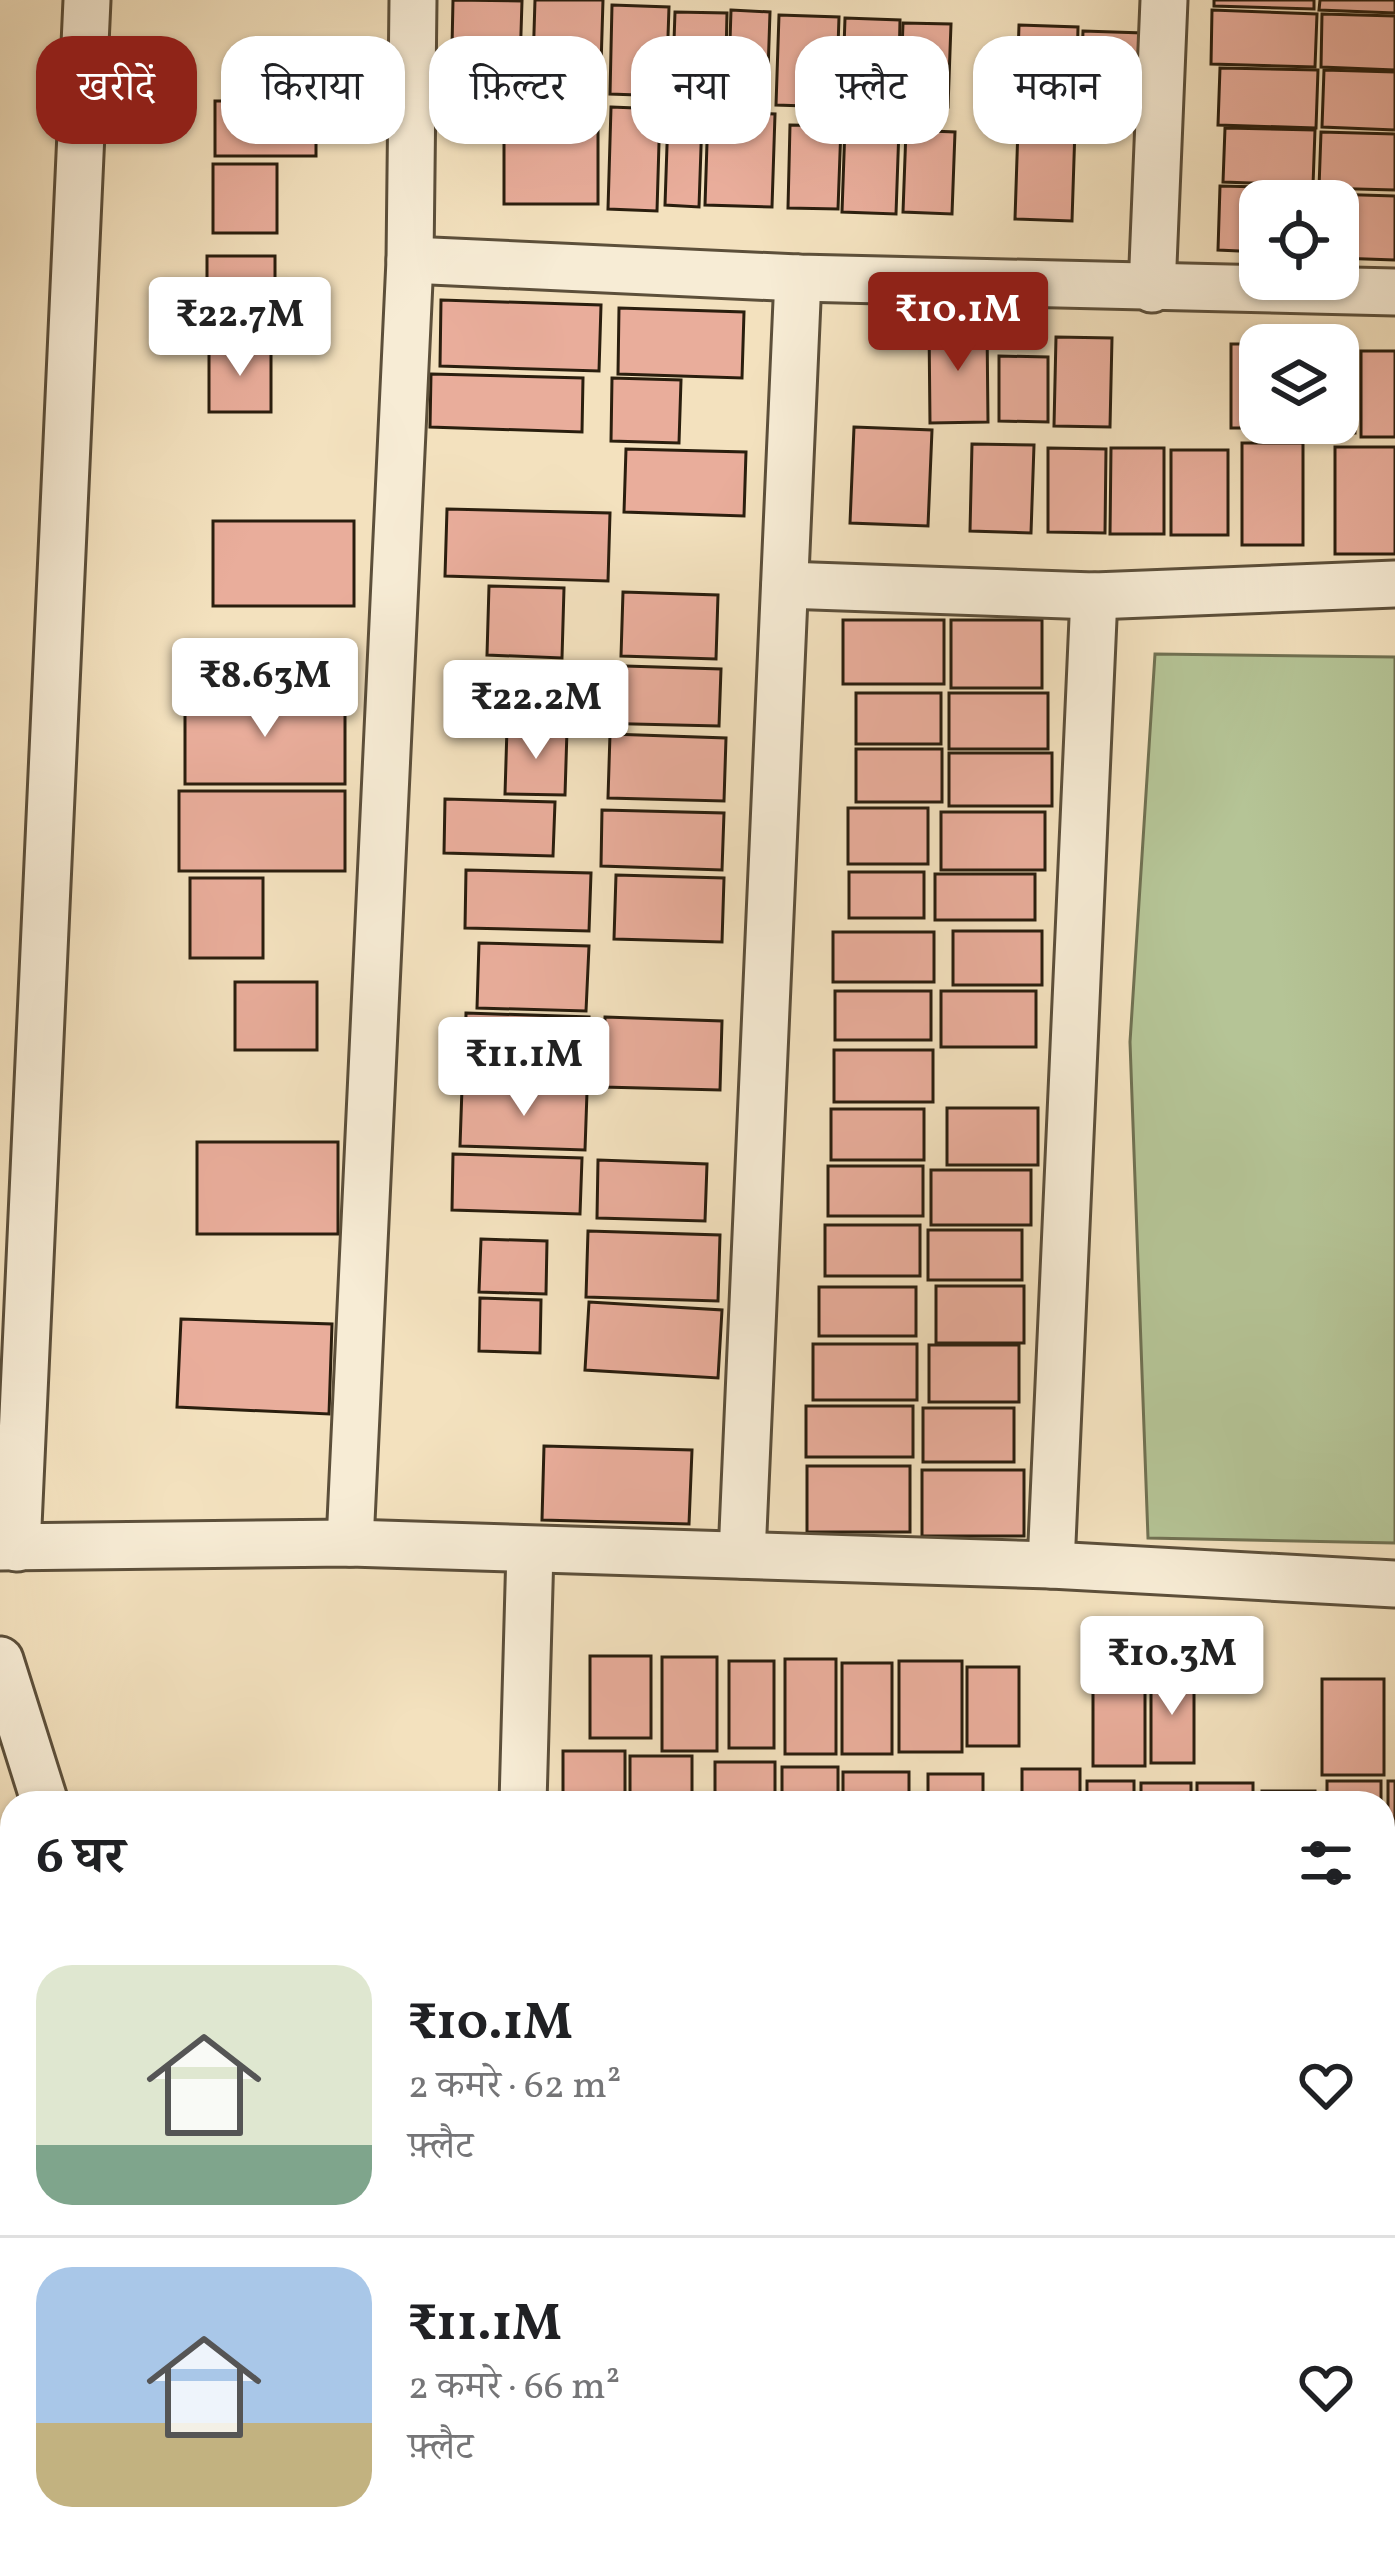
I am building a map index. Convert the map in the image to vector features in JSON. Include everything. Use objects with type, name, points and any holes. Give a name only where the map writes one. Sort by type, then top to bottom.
[{"type":"street","points":[[87,0],[9,1547],[350,1543],[1051,1564],[1395,1584]]},
{"type":"street","points":[[350,1543],[410,260],[413,0]]},
{"type":"street","points":[[1152,289],[1164,0]]},
{"type":"street","points":[[410,260],[798,278],[1395,292]]},
{"type":"street","points":[[742,1555],[798,278]]},
{"type":"street","points":[[785,585],[1094,596],[1395,584]]},
{"type":"street","points":[[1051,1564],[1094,596]]},
{"type":"street","points":[[524,1791],[530,1550]]},
{"type":"street","points":[[0,1660],[40,1791]]},
{"type":"green space","points":[[1155,654],[1395,657],[1395,1543],[1148,1538],[1130,1042]]},
{"type":"building","points":[[453,0],[522,1],[521,36],[452,36]]},
{"type":"building","points":[[535,0],[603,0],[602,36],[534,36]]},
{"type":"building","points":[[1214,0],[1314,0],[1314,9],[1214,6]]},
{"type":"building","points":[[1320,0],[1395,0],[1395,13],[1319,10]]},
{"type":"building","points":[[612,5],[669,7],[668,36],[631,36],[631,95],[610,94]]},
{"type":"building","points":[[731,10],[770,12],[769,36],[730,36]]},
{"type":"building","points":[[1212,10],[1317,14],[1315,67],[1211,64]]},
{"type":"building","points":[[675,12],[727,13],[726,36],[674,36]]},
{"type":"building","points":[[1322,14],[1395,16],[1395,70],[1321,67]]},
{"type":"building","points":[[779,15],[839,17],[838,36],[795,36],[795,106],[776,105]]},
{"type":"building","points":[[845,18],[900,20],[900,36],[844,36]]},
{"type":"building","points":[[903,23],[951,24],[949,79],[949,36],[903,36]]},
{"type":"building","points":[[1019,25],[1078,27],[1078,36],[1019,36]]},
{"type":"building","points":[[1083,31],[1143,33],[1142,64],[1142,36],[1083,36]]},
{"type":"building","points":[[1220,68],[1318,70],[1316,128],[1218,125]]},
{"type":"building","points":[[1324,70],[1395,72],[1395,130],[1322,127]]},
{"type":"building","points":[[215,101],[221,101],[221,144],[316,144],[316,156],[215,156]]},
{"type":"building","points":[[611,107],[631,108],[631,144],[659,144],[657,211],[608,209]]},
{"type":"building","points":[[771,114],[775,114],[772,207],[705,205],[707,144],[771,144]]},
{"type":"building","points":[[790,125],[795,125],[795,144],[840,144],[838,209],[788,208]]},
{"type":"building","points":[[1225,128],[1315,130],[1313,180],[1223,182]]},
{"type":"building","points":[[949,132],[955,132],[952,214],[903,212],[905,144],[949,144]]},
{"type":"building","points":[[1321,132],[1395,134],[1395,190],[1359,189],[1359,180],[1319,180]]},
{"type":"building","points":[[504,144],[598,144],[598,204],[504,204]]},
{"type":"building","points":[[667,144],[701,144],[699,207],[665,205]]},
{"type":"building","points":[[844,144],[898,144],[896,214],[842,212]]},
{"type":"building","points":[[1017,144],[1074,144],[1072,221],[1015,219]]},
{"type":"building","points":[[213,164],[277,164],[277,233],[213,233]]},
{"type":"building","points":[[1220,186],[1239,186],[1239,251],[1218,250]]},
{"type":"building","points":[[1359,195],[1395,196],[1395,260],[1359,259]]},
{"type":"building","points":[[207,256],[275,256],[275,338],[207,338]]},
{"type":"building","points":[[441,300],[601,305],[599,371],[440,366]]},
{"type":"building","points":[[619,308],[744,312],[742,378],[618,374]]},
{"type":"building","points":[[929,325],[987,325],[988,422],[930,423]]},
{"type":"building","points":[[1056,337],[1112,338],[1110,427],[1054,426]]},
{"type":"building","points":[[1231,344],[1239,344],[1239,428],[1231,428]]},
{"type":"building","points":[[209,345],[271,345],[271,412],[209,412]]},
{"type":"building","points":[[1361,351],[1395,351],[1395,437],[1361,437]]},
{"type":"building","points":[[999,356],[1048,357],[1048,422],[999,421]]},
{"type":"building","points":[[431,374],[583,378],[582,432],[430,427]]},
{"type":"building","points":[[612,378],[681,380],[679,443],[611,441]]},
{"type":"building","points":[[854,427],[932,430],[928,526],[850,523]]},
{"type":"building","points":[[972,444],[1034,445],[1031,533],[970,531]]},
{"type":"building","points":[[1242,444],[1303,444],[1303,545],[1242,545]]},
{"type":"building","points":[[1335,447],[1395,447],[1395,554],[1335,554]]},
{"type":"building","points":[[1048,448],[1106,449],[1105,533],[1048,532]]},
{"type":"building","points":[[1111,448],[1164,448],[1164,534],[1110,534]]},
{"type":"building","points":[[626,449],[746,452],[744,516],[624,512]]},
{"type":"building","points":[[1171,450],[1228,450],[1228,535],[1171,535]]},
{"type":"building","points":[[447,509],[610,513],[608,581],[445,576]]},
{"type":"building","points":[[213,521],[354,521],[354,606],[213,606]]},
{"type":"building","points":[[489,586],[564,588],[562,658],[487,655]]},
{"type":"building","points":[[623,592],[718,595],[716,659],[621,656]]},
{"type":"building","points":[[843,620],[944,620],[944,684],[843,684]]},
{"type":"building","points":[[951,620],[1042,620],[1042,688],[951,688]]},
{"type":"building","points":[[593,665],[721,669],[719,726],[591,723]]},
{"type":"building","points":[[856,693],[941,693],[941,744],[856,744]]},
{"type":"building","points":[[949,693],[1048,693],[1048,749],[949,749]]},
{"type":"building","points":[[185,695],[345,695],[345,784],[185,784]]},
{"type":"building","points":[[507,728],[567,730],[565,795],[505,794]]},
{"type":"building","points":[[610,734],[726,738],[724,801],[608,798]]},
{"type":"building","points":[[856,749],[942,749],[942,802],[856,802]]},
{"type":"building","points":[[949,753],[1052,753],[1052,806],[949,806]]},
{"type":"building","points":[[179,791],[345,791],[345,871],[179,871]]},
{"type":"building","points":[[445,799],[555,802],[553,856],[444,853]]},
{"type":"building","points":[[848,808],[928,808],[928,864],[848,864]]},
{"type":"building","points":[[602,810],[724,813],[722,870],[601,866]]},
{"type":"building","points":[[941,812],[1045,812],[1045,870],[941,870]]},
{"type":"building","points":[[466,870],[591,873],[589,931],[465,928]]},
{"type":"building","points":[[849,872],[924,872],[924,918],[849,918]]},
{"type":"building","points":[[935,874],[1035,874],[1035,920],[935,920]]},
{"type":"building","points":[[616,875],[724,878],[722,942],[614,939]]},
{"type":"building","points":[[190,878],[263,878],[263,958],[190,958]]},
{"type":"building","points":[[953,931],[1042,931],[1042,985],[953,985]]},
{"type":"building","points":[[833,932],[934,932],[934,982],[833,982]]},
{"type":"building","points":[[479,943],[589,946],[586,1011],[477,1008]]},
{"type":"building","points":[[235,982],[317,982],[317,1050],[235,1050]]},
{"type":"building","points":[[835,991],[931,991],[931,1040],[835,1040]]},
{"type":"building","points":[[941,991],[1036,991],[1036,1047],[941,1047]]},
{"type":"building","points":[[466,1013],[589,1017],[586,1083],[465,1079]]},
{"type":"building","points":[[605,1017],[722,1021],[720,1090],[603,1087]]},
{"type":"building","points":[[834,1050],[933,1050],[933,1102],[834,1102]]},
{"type":"building","points":[[462,1088],[587,1092],[585,1150],[460,1146]]},
{"type":"building","points":[[947,1108],[1038,1108],[1038,1165],[947,1165]]},
{"type":"building","points":[[831,1109],[924,1109],[924,1160],[831,1160]]},
{"type":"building","points":[[197,1142],[338,1142],[338,1234],[197,1234]]},
{"type":"building","points":[[453,1154],[582,1158],[580,1214],[452,1210]]},
{"type":"building","points":[[598,1160],[707,1164],[705,1221],[597,1218]]},
{"type":"building","points":[[828,1166],[923,1166],[923,1216],[828,1216]]},
{"type":"building","points":[[931,1170],[1031,1170],[1031,1225],[931,1225]]},
{"type":"building","points":[[825,1225],[920,1225],[920,1276],[825,1276]]},
{"type":"building","points":[[928,1230],[1022,1230],[1022,1280],[928,1280]]},
{"type":"building","points":[[588,1231],[720,1235],[718,1301],[586,1297]]},
{"type":"building","points":[[481,1239],[547,1241],[546,1294],[479,1292]]},
{"type":"building","points":[[936,1286],[1024,1286],[1024,1343],[936,1343]]},
{"type":"building","points":[[819,1287],[916,1287],[916,1336],[819,1336]]},
{"type":"building","points":[[480,1298],[541,1300],[540,1353],[479,1351]]},
{"type":"building","points":[[589,1302],[722,1310],[718,1378],[585,1370]]},
{"type":"building","points":[[181,1319],[332,1324],[329,1414],[177,1407]]},
{"type":"building","points":[[813,1344],[917,1344],[917,1400],[813,1400]]},
{"type":"building","points":[[929,1345],[1019,1345],[1019,1402],[929,1402]]},
{"type":"building","points":[[806,1406],[913,1406],[913,1457],[806,1457]]},
{"type":"building","points":[[923,1408],[1014,1408],[1014,1462],[923,1462]]},
{"type":"building","points":[[544,1446],[692,1450],[689,1524],[542,1520]]},
{"type":"building","points":[[807,1466],[910,1466],[910,1532],[807,1532]]},
{"type":"building","points":[[922,1470],[1024,1470],[1024,1536],[922,1536]]},
{"type":"building","points":[[590,1656],[651,1656],[651,1738],[590,1738]]},
{"type":"building","points":[[662,1657],[717,1657],[717,1751],[662,1751]]},
{"type":"building","points":[[785,1659],[836,1659],[836,1754],[785,1754]]},
{"type":"building","points":[[729,1661],[774,1661],[774,1748],[729,1748]]},
{"type":"building","points":[[899,1661],[962,1661],[962,1752],[899,1752]]},
{"type":"building","points":[[842,1663],[892,1663],[892,1754],[842,1754]]},
{"type":"building","points":[[967,1667],[1019,1667],[1019,1746],[967,1746]]},
{"type":"building","points":[[1093,1668],[1145,1668],[1145,1766],[1093,1766]]},
{"type":"building","points":[[1151,1672],[1194,1672],[1194,1763],[1151,1763]]},
{"type":"building","points":[[1322,1679],[1384,1679],[1384,1775],[1322,1775]]},
{"type":"building","points":[[563,1751],[625,1751],[625,1791],[563,1791]]},
{"type":"building","points":[[630,1756],[692,1756],[692,1791],[630,1791]]},
{"type":"building","points":[[715,1762],[775,1762],[775,1791],[715,1791]]},
{"type":"building","points":[[782,1767],[838,1767],[838,1791],[782,1791]]},
{"type":"building","points":[[1022,1769],[1080,1769],[1080,1791],[1022,1791]]},
{"type":"building","points":[[843,1772],[909,1772],[909,1791],[843,1791]]},
{"type":"building","points":[[928,1774],[983,1774],[983,1791],[928,1791]]},
{"type":"building","points":[[1087,1781],[1134,1781],[1134,1791],[1087,1791]]},
{"type":"building","points":[[1327,1781],[1381,1781],[1381,1791],[1327,1791]]},
{"type":"building","points":[[1141,1783],[1191,1783],[1191,1791],[1141,1791]]},
{"type":"building","points":[[1197,1783],[1253,1783],[1253,1791],[1197,1791]]}]
